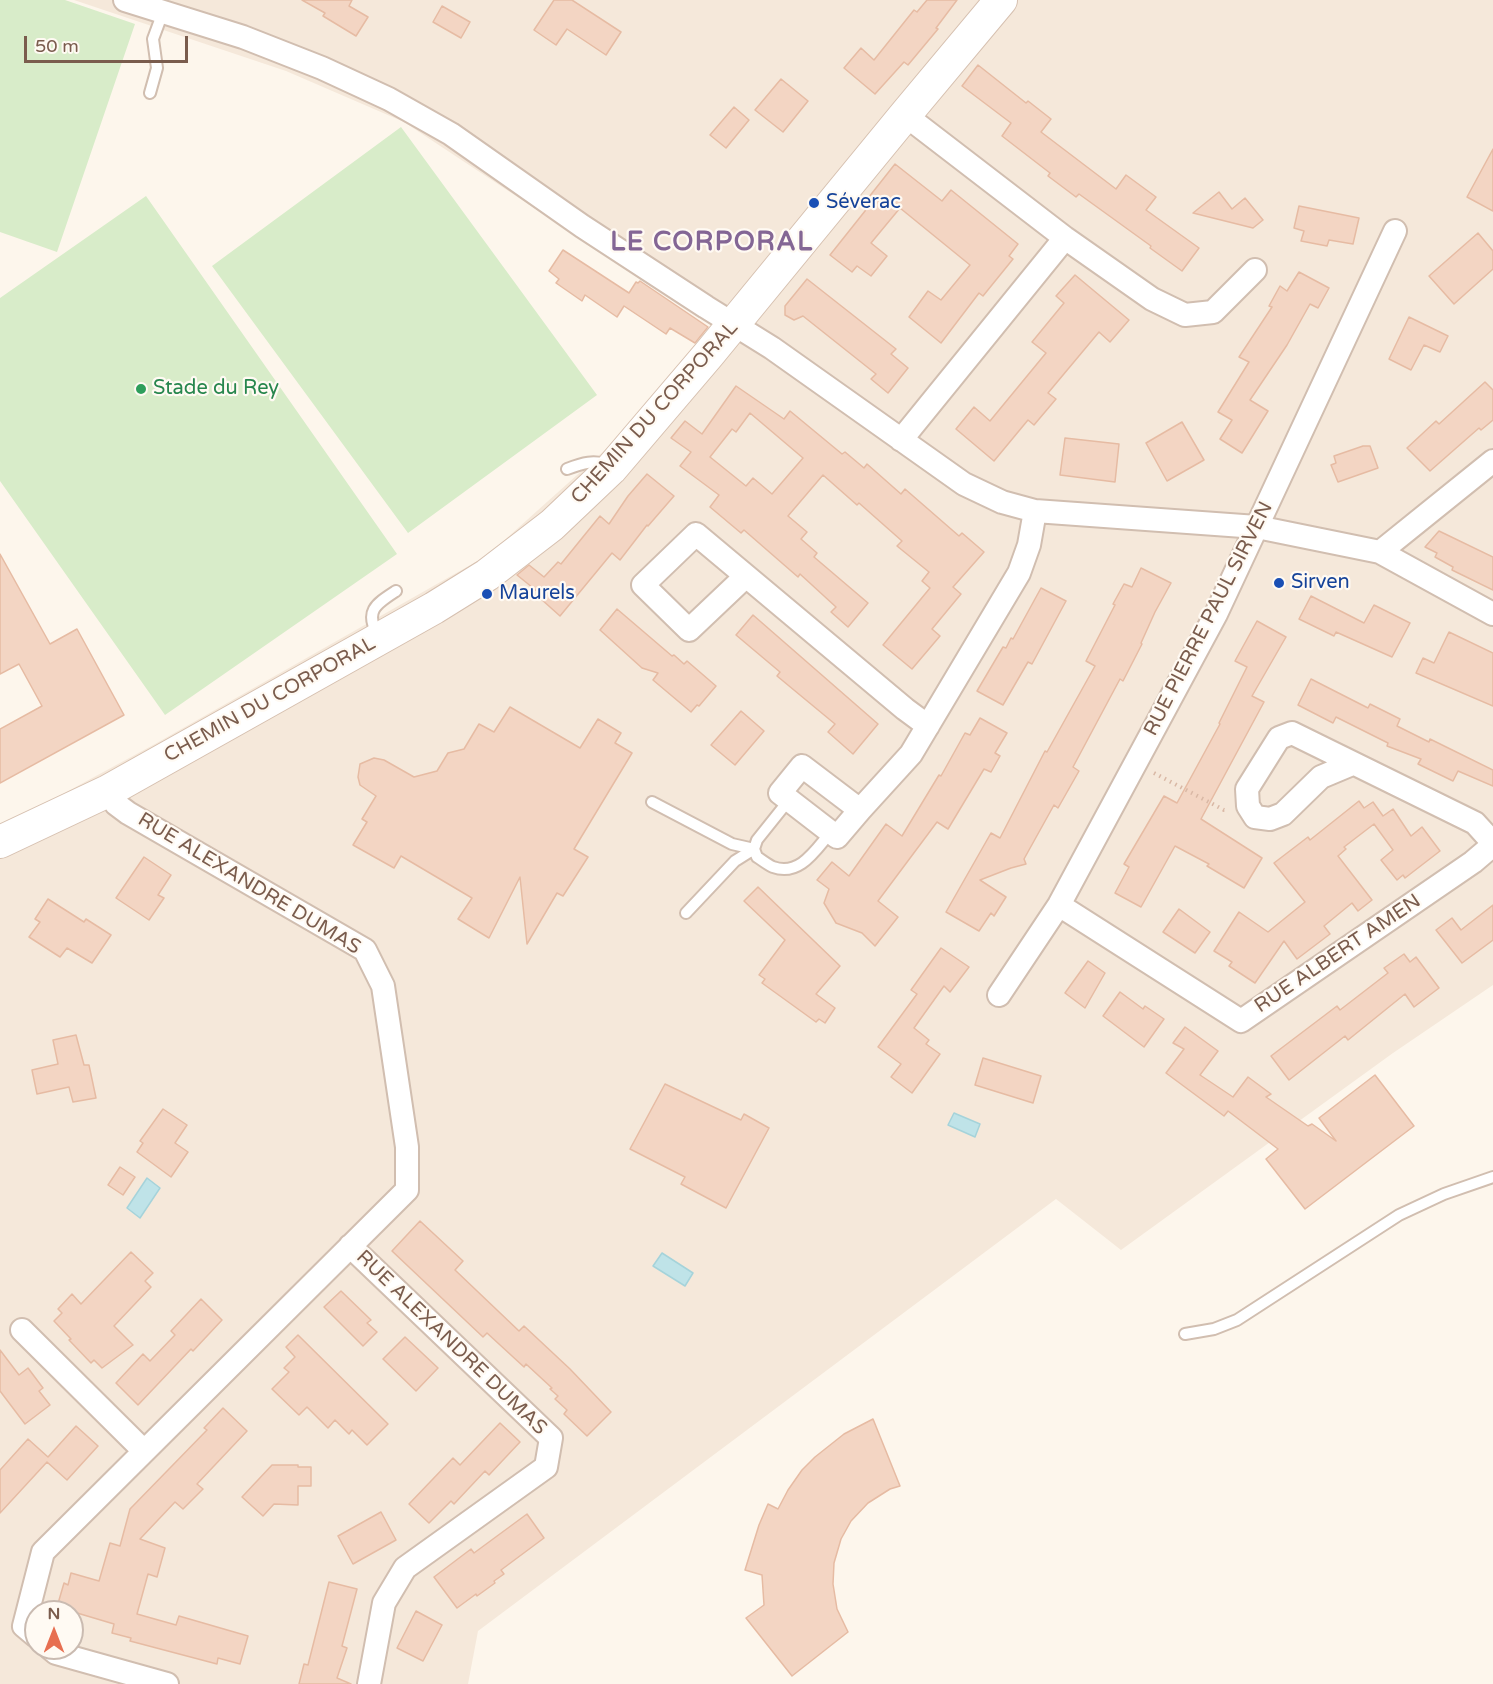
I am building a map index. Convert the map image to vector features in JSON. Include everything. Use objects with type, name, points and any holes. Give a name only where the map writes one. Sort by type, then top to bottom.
[{"type":"street","points":[[125,0],[243,38],[322,68],[399,105],[451,134],[582,226],[772,348],[964,484],[1002,502],[1035,511],[1257,527],[1380,552],[1493,614]]},
{"type":"street","name":"CHEMIN DU CORPORAL","points":[[0,842],[108,791],[434,608],[495,569],[552,525],[610,469],[734,325],[1001,0]]},
{"type":"street","points":[[905,115],[1065,238],[1152,299],[1185,315],[1213,312],[1254,270]]},
{"type":"street","name":"RUE PIERRE PAUL SIRVEN","points":[[999,995],[1059,905],[1215,614],[1395,231]]},
{"type":"street","points":[[901,440],[1065,238]]},
{"type":"street","points":[[1380,552],[1493,461]]},
{"type":"street","points":[[860,810],[802,766],[780,793],[837,837],[911,754],[1019,573],[1029,545],[1035,511]]},
{"type":"street","points":[[746,576],[928,726]]},
{"type":"street","points":[[1352,764],[1321,777],[1283,814],[1270,819],[1255,817],[1248,806],[1247,789],[1279,738],[1292,733],[1474,823],[1493,844]]},
{"type":"street","name":"RUE ALEXANDRE DUMAS","points":[[31,1600],[43,1552],[407,1190],[407,1147],[383,986],[365,950],[128,813],[116,804],[108,791]]},
{"type":"street","name":"RUE ALBERT AMEN","points":[[1059,905],[1241,1021],[1473,862],[1493,844]]},
{"type":"street","name":"RUE ALEXANDRE DUMAS","points":[[350,1246],[551,1438],[546,1467],[405,1568],[384,1603],[369,1684]]},
{"type":"street","points":[[22,1330],[144,1451]]},
{"type":"street","points":[[81,1660],[167,1684]]},
{"type":"lane","points":[[150,93],[157,68],[153,39],[163,12]]},
{"type":"lane","points":[[567,469],[580,464],[598,462],[610,469]]},
{"type":"lane","points":[[380,638],[373,627],[372,613],[376,605],[396,591]]},
{"type":"lane","points":[[789,800],[757,840],[754,849],[756,857],[774,867],[789,869],[803,864],[831,832]]},
{"type":"lane","points":[[652,802],[732,844],[754,849]]},
{"type":"lane","points":[[686,914],[735,861],[754,849]]},
{"type":"lane","points":[[1185,1334],[1214,1329],[1237,1320],[1400,1215],[1444,1194],[1493,1177]]},
{"type":"path","points":[[1135,763],[1224,810],[1248,806]]},
{"type":"shaded area","points":[[74,0],[1493,0],[1493,985],[1393,1053],[1121,1250],[1056,1199],[478,1631],[468,1684],[0,1684],[0,828],[155,744],[488,555],[616,440],[711,325],[404,122],[286,71]]},
{"type":"green space","points":[[0,0],[65,0],[135,24],[57,252],[0,232]]},
{"type":"green space","points":[[401,127],[597,395],[408,533],[212,266]]},
{"type":"green space","name":"Stade du Rey","points":[[146,196],[397,554],[165,715],[0,481],[0,298]]},
{"type":"water","points":[[954,1113],[980,1124],[975,1137],[948,1125]]},
{"type":"water","points":[[147,1178],[160,1188],[140,1218],[127,1208]]},
{"type":"water","points":[[662,1253],[693,1273],[685,1286],[653,1266]]},
{"type":"building","points":[[302,0],[352,0],[349,6],[368,17],[356,36],[323,16],[325,13]]},
{"type":"building","points":[[554,0],[572,0],[621,32],[606,55],[567,29],[556,45],[534,30]]},
{"type":"building","points":[[927,0],[957,0],[936,28],[938,29],[908,65],[904,62],[875,94],[844,68],[861,48],[874,60],[914,10],[917,12]]},
{"type":"building","points":[[442,6],[470,22],[461,38],[433,22]]},
{"type":"building","points":[[978,65],[1026,103],[1028,101],[1051,119],[1041,132],[1116,189],[1126,175],[1156,197],[1146,210],[1199,248],[1182,271],[1079,194],[1076,197],[1048,176],[1050,173],[1002,136],[1011,123],[962,86]]},
{"type":"building","points":[[781,79],[808,101],[783,132],[755,110]]},
{"type":"building","points":[[734,107],[749,120],[726,148],[710,135]]},
{"type":"building","points":[[1493,149],[1493,211],[1467,197]]},
{"type":"building","points":[[895,164],[942,201],[951,190],[1018,244],[1009,256],[1013,259],[983,296],[979,293],[941,343],[909,317],[928,291],[941,300],[970,265],[900,208],[871,243],[887,256],[871,276],[857,266],[852,272],[830,255],[869,206],[865,202]]},
{"type":"building","points":[[1219,192],[1232,209],[1245,198],[1263,220],[1253,228],[1193,213]]},
{"type":"building","points":[[1299,206],[1359,218],[1353,244],[1329,240],[1327,246],[1301,241],[1304,231],[1294,228]]},
{"type":"building","points":[[1478,233],[1493,251],[1493,269],[1454,304],[1429,276]]},
{"type":"building","points":[[563,250],[629,293],[636,282],[640,281],[708,327],[695,343],[670,328],[666,334],[624,306],[617,317],[585,295],[582,301],[556,283],[559,279],[549,271]]},
{"type":"building","points":[[1299,272],[1329,288],[1318,308],[1310,304],[1287,345],[1250,400],[1268,411],[1242,453],[1220,439],[1232,420],[1218,412],[1249,362],[1239,357],[1272,307],[1269,306],[1280,286],[1287,291]]},
{"type":"building","points":[[1075,275],[1129,320],[1110,342],[1099,332],[1048,393],[1056,399],[1034,425],[1028,420],[994,461],[956,429],[974,407],[990,421],[1046,353],[1032,342],[1064,303],[1056,296]]},
{"type":"building","points":[[807,279],[896,349],[891,354],[908,368],[888,393],[871,379],[876,374],[803,316],[794,320],[785,315],[785,306]]},
{"type":"building","points":[[1409,317],[1448,336],[1440,352],[1424,345],[1411,370],[1389,359]]},
{"type":"building","points":[[1485,382],[1493,390],[1493,420],[1481,430],[1479,428],[1430,471],[1407,448],[1436,421],[1439,424]]},
{"type":"building","points":[[736,386],[784,419],[790,411],[842,454],[845,452],[864,468],[867,464],[901,494],[905,489],[959,536],[962,533],[984,552],[953,587],[961,594],[932,629],[940,636],[912,669],[883,645],[930,588],[922,581],[929,572],[897,546],[902,541],[823,475],[788,516],[807,532],[801,539],[817,553],[814,557],[868,603],[848,627],[831,612],[836,607],[800,574],[798,577],[744,530],[741,533],[710,507],[719,495],[680,466],[691,452],[671,438],[685,421],[702,434]],"holes":[[[750,413],[803,458],[772,494],[753,478],[746,486],[710,457],[732,429],[736,432]]]},
{"type":"building","points":[[1182,422],[1204,460],[1167,481],[1146,443]]},
{"type":"building","points":[[1065,438],[1119,444],[1115,482],[1060,475]]},
{"type":"building","points":[[1363,446],[1370,446],[1378,468],[1338,482],[1331,465],[1336,463],[1334,456]]},
{"type":"building","points":[[647,474],[674,496],[647,525],[620,560],[612,553],[560,616],[541,599],[543,596],[517,575],[529,565],[544,577],[558,562],[561,564],[600,516],[609,524],[628,496]]},
{"type":"building","points":[[1439,531],[1493,557],[1493,590],[1452,570],[1453,567],[1435,557],[1437,553],[1425,547]]},
{"type":"building","points":[[0,554],[50,644],[77,629],[124,715],[0,783],[0,729],[42,706],[19,664],[0,674]]},
{"type":"building","points":[[1141,568],[1171,583],[1123,681],[1120,679],[1073,767],[1079,771],[1058,808],[1054,805],[1024,859],[1026,864],[980,880],[1006,897],[994,916],[991,913],[979,931],[946,912],[991,833],[1000,838],[1045,751],[1047,752],[1095,666],[1086,661],[1115,605],[1113,604],[1124,584],[1132,587]]},
{"type":"building","points":[[1041,588],[1066,601],[1032,664],[1028,662],[1003,705],[977,691],[1003,647],[1006,648],[1011,638],[1013,639]]},
{"type":"building","points":[[1311,596],[1364,623],[1374,605],[1410,623],[1392,657],[1336,632],[1334,636],[1299,619]]},
{"type":"building","points":[[617,609],[672,656],[674,655],[684,664],[687,661],[716,686],[699,706],[697,705],[691,712],[653,680],[658,673],[642,668],[600,630]]},
{"type":"building","points":[[753,615],[878,724],[853,754],[828,732],[835,724],[777,676],[780,672],[736,635]]},
{"type":"building","points":[[1257,621],[1286,637],[1252,696],[1264,702],[1201,819],[1262,858],[1244,888],[1207,866],[1209,864],[1175,846],[1141,907],[1115,893],[1129,867],[1124,864],[1164,796],[1177,803],[1220,724],[1247,667],[1235,661]]},
{"type":"building","points":[[1449,632],[1493,653],[1493,706],[1416,673],[1423,658],[1434,663]]},
{"type":"building","points":[[1311,679],[1368,708],[1370,704],[1400,719],[1397,726],[1429,742],[1430,739],[1493,770],[1493,786],[1458,771],[1453,781],[1418,764],[1421,759],[1387,746],[1388,743],[1336,717],[1333,723],[1298,705]]},
{"type":"building","points":[[510,707],[580,748],[598,719],[621,733],[615,743],[632,753],[574,849],[588,857],[563,896],[557,893],[527,944],[520,877],[489,938],[458,919],[472,898],[401,856],[394,868],[353,845],[367,822],[362,819],[376,796],[360,785],[358,777],[360,764],[374,758],[384,760],[414,777],[437,771],[448,753],[464,749],[479,724],[494,732]]},
{"type":"building","points":[[741,711],[764,731],[735,765],[711,745]]},
{"type":"building","points":[[980,718],[1007,733],[995,753],[1000,756],[991,772],[984,769],[948,829],[937,822],[878,901],[898,917],[875,946],[862,933],[836,923],[824,903],[829,889],[817,880],[832,862],[849,876],[886,824],[902,836],[939,775],[941,776],[965,733],[970,735]]},
{"type":"building","points":[[1359,801],[1364,808],[1373,802],[1383,816],[1393,809],[1411,836],[1422,827],[1440,851],[1405,878],[1403,875],[1397,880],[1381,860],[1393,850],[1374,824],[1344,847],[1346,849],[1338,856],[1372,900],[1358,911],[1352,903],[1324,926],[1330,934],[1297,959],[1284,941],[1255,983],[1229,966],[1232,962],[1214,951],[1239,912],[1268,932],[1305,902],[1274,863],[1308,837],[1310,840]]},
{"type":"building","points":[[144,857],[171,875],[158,895],[164,898],[149,920],[116,898]]},
{"type":"building","points":[[758,887],[840,966],[816,994],[835,1008],[825,1023],[819,1019],[816,1022],[762,983],[765,979],[759,975],[785,940],[744,901]]},
{"type":"building","points":[[48,899],[84,922],[86,919],[111,935],[92,963],[67,948],[60,957],[29,937],[40,922],[35,919]]},
{"type":"building","points":[[1493,905],[1493,940],[1462,963],[1436,930],[1452,918],[1461,930]]},
{"type":"building","points":[[1179,909],[1210,932],[1195,953],[1163,932]]},
{"type":"building","points":[[941,948],[969,967],[950,992],[944,986],[914,1028],[929,1040],[926,1044],[940,1054],[912,1093],[891,1077],[901,1064],[878,1047],[917,994],[911,990]]},
{"type":"building","points":[[1404,954],[1410,962],[1416,957],[1439,988],[1414,1007],[1405,994],[1348,1040],[1345,1036],[1289,1080],[1271,1056],[1337,1006],[1340,1010],[1388,973],[1384,968]]},
{"type":"building","points":[[1088,961],[1105,973],[1085,1008],[1065,993]]},
{"type":"building","points":[[1120,992],[1143,1009],[1145,1006],[1164,1019],[1144,1047],[1103,1016]]},
{"type":"building","points":[[1185,1027],[1218,1051],[1200,1075],[1233,1097],[1248,1077],[1271,1094],[1266,1097],[1308,1126],[1312,1124],[1336,1141],[1319,1118],[1375,1075],[1414,1126],[1305,1209],[1266,1159],[1278,1149],[1228,1111],[1224,1116],[1166,1073],[1184,1049],[1173,1043]]},
{"type":"building","points":[[76,1035],[84,1065],[89,1065],[96,1098],[73,1102],[69,1087],[37,1094],[32,1070],[58,1064],[53,1040]]},
{"type":"building","points":[[983,1058],[1041,1076],[1033,1103],[975,1085]]},
{"type":"building","points":[[665,1084],[741,1120],[744,1114],[769,1128],[726,1208],[681,1184],[685,1177],[630,1149]]},
{"type":"building","points":[[163,1109],[187,1125],[175,1143],[188,1152],[171,1177],[137,1152],[143,1143],[140,1141]]},
{"type":"building","points":[[120,1167],[135,1177],[123,1195],[108,1185]]},
{"type":"building","points":[[420,1221],[463,1261],[455,1270],[519,1331],[524,1326],[611,1412],[587,1436],[564,1414],[567,1410],[555,1399],[558,1396],[550,1389],[552,1388],[526,1364],[524,1367],[487,1333],[483,1337],[392,1251]]},
{"type":"building","points":[[131,1252],[153,1273],[145,1281],[151,1287],[114,1326],[133,1345],[102,1368],[94,1360],[91,1363],[54,1321],[62,1313],[58,1309],[72,1294],[81,1304]]},
{"type":"building","points":[[341,1291],[371,1320],[367,1323],[377,1332],[363,1346],[324,1307]]},
{"type":"building","points":[[201,1299],[222,1320],[138,1405],[116,1383],[143,1354],[150,1361],[175,1335],[171,1331]]},
{"type":"building","points":[[298,1335],[388,1424],[367,1445],[352,1430],[349,1434],[335,1420],[328,1428],[307,1407],[299,1415],[272,1389],[289,1372],[284,1368],[295,1357],[286,1347]]},
{"type":"building","points":[[405,1337],[438,1368],[416,1391],[383,1359]]},
{"type":"building","points":[[0,1350],[19,1375],[28,1368],[43,1388],[39,1391],[50,1405],[25,1424],[0,1391]]},
{"type":"building","points":[[223,1408],[247,1431],[197,1484],[203,1489],[183,1509],[175,1502],[140,1539],[165,1548],[157,1577],[148,1574],[137,1614],[176,1625],[179,1616],[248,1636],[240,1664],[218,1658],[217,1664],[130,1641],[131,1638],[112,1633],[114,1624],[84,1615],[84,1600],[59,1600],[64,1583],[68,1585],[71,1573],[99,1581],[110,1543],[120,1546],[130,1509],[207,1430],[204,1428]]},
{"type":"building","points":[[873,1419],[900,1486],[890,1489],[868,1503],[851,1521],[841,1539],[834,1563],[833,1584],[837,1609],[848,1632],[792,1676],[746,1618],[764,1605],[762,1575],[745,1570],[759,1525],[768,1504],[778,1509],[802,1470],[815,1457],[844,1434]]},
{"type":"building","points":[[500,1423],[520,1442],[489,1475],[485,1471],[454,1504],[451,1501],[429,1523],[409,1504],[453,1458],[460,1465]]},
{"type":"building","points":[[76,1426],[98,1446],[67,1480],[47,1462],[0,1513],[0,1470],[28,1439],[48,1457]]},
{"type":"building","points":[[272,1465],[311,1467],[311,1486],[298,1486],[298,1505],[274,1504],[263,1516],[242,1497]]},
{"type":"building","points":[[381,1512],[396,1540],[353,1564],[338,1536]]},
{"type":"building","points":[[527,1514],[544,1538],[501,1570],[504,1574],[494,1581],[495,1583],[457,1608],[434,1577],[471,1549],[474,1553]]},
{"type":"building","points":[[329,1582],[357,1589],[342,1646],[347,1648],[337,1678],[351,1684],[299,1684],[304,1664],[308,1665]]},
{"type":"building","points":[[416,1611],[442,1625],[423,1661],[397,1648]]},
{"type":"place","name":"Séverac","points":[[814,203]]},
{"type":"place","name":"Stade du Rey","points":[[141,389]]},
{"type":"place","name":"Sirven","points":[[1279,583]]},
{"type":"place","name":"Maurels","points":[[487,594]]},
{"type":"district","name":"LE CORPORAL","points":[[712,243]]}]
